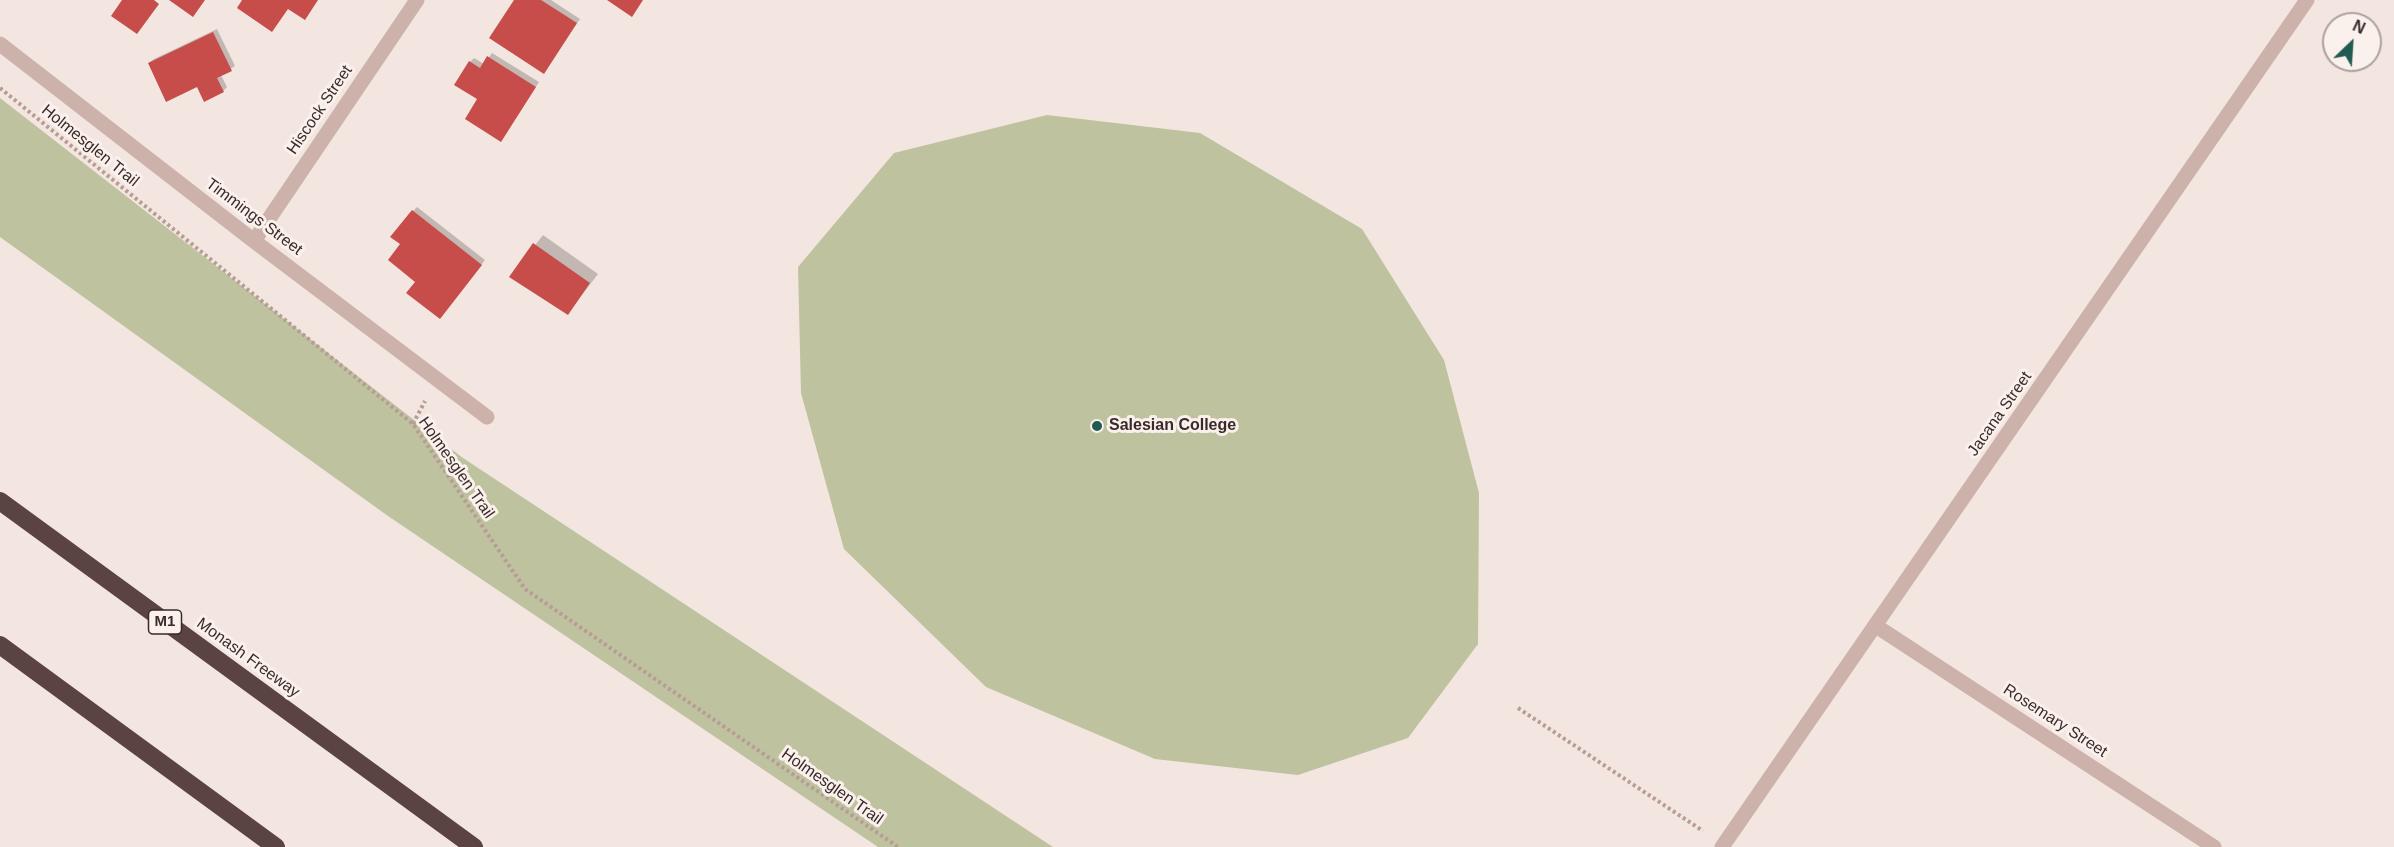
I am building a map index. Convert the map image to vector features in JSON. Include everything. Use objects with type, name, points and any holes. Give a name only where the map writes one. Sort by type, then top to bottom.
[{"type":"highway","name":"Monash Freeway","points":[[0,501],[474,847]]},
{"type":"highway","points":[[0,645],[276,847]]},
{"type":"street","name":"Hiscock Street","points":[[254,241],[417,0]]},
{"type":"street","name":"Jacana Street","points":[[1723,846],[2307,0]]},
{"type":"street","name":"Timmings Street","points":[[0,44],[254,241],[487,417]]},
{"type":"street","name":"Rosemary Street","points":[[1876,626],[2214,847]]},
{"type":"path","name":"Holmesglen Trail","points":[[0,88],[413,424],[525,589],[898,847]]},
{"type":"path","points":[[1518,708],[1723,846]]},
{"type":"green space","points":[[0,98],[463,458],[1053,847],[878,847],[388,516],[0,237]]},
{"type":"green space","points":[[1047,115],[1200,133],[1362,229],[1444,360],[1479,493],[1478,644],[1408,738],[1298,775],[1155,759],[986,687],[844,549],[801,393],[798,267],[894,153]]},
{"type":"building","points":[[122,0],[154,0],[159,4],[137,34],[111,16]]},
{"type":"building","points":[[169,0],[205,0],[193,17]]},
{"type":"building","points":[[242,0],[318,0],[305,20],[288,9],[272,32],[237,8]]},
{"type":"building","points":[[514,0],[541,0],[577,23],[544,74],[489,38]]},
{"type":"building","points":[[607,0],[643,0],[632,17]]},
{"type":"building","points":[[213,32],[232,71],[217,78],[224,92],[204,102],[197,87],[166,102],[148,63]]},
{"type":"building","points":[[487,56],[536,87],[501,142],[465,119],[477,99],[454,85],[469,61],[480,68]]},
{"type":"building","points":[[412,210],[482,265],[440,319],[406,293],[415,282],[388,260],[400,244],[390,237]]},
{"type":"building","points":[[533,243],[590,283],[568,315],[509,277]]},
{"type":"place","name":"Salesian College","points":[[1097,426]]}]
